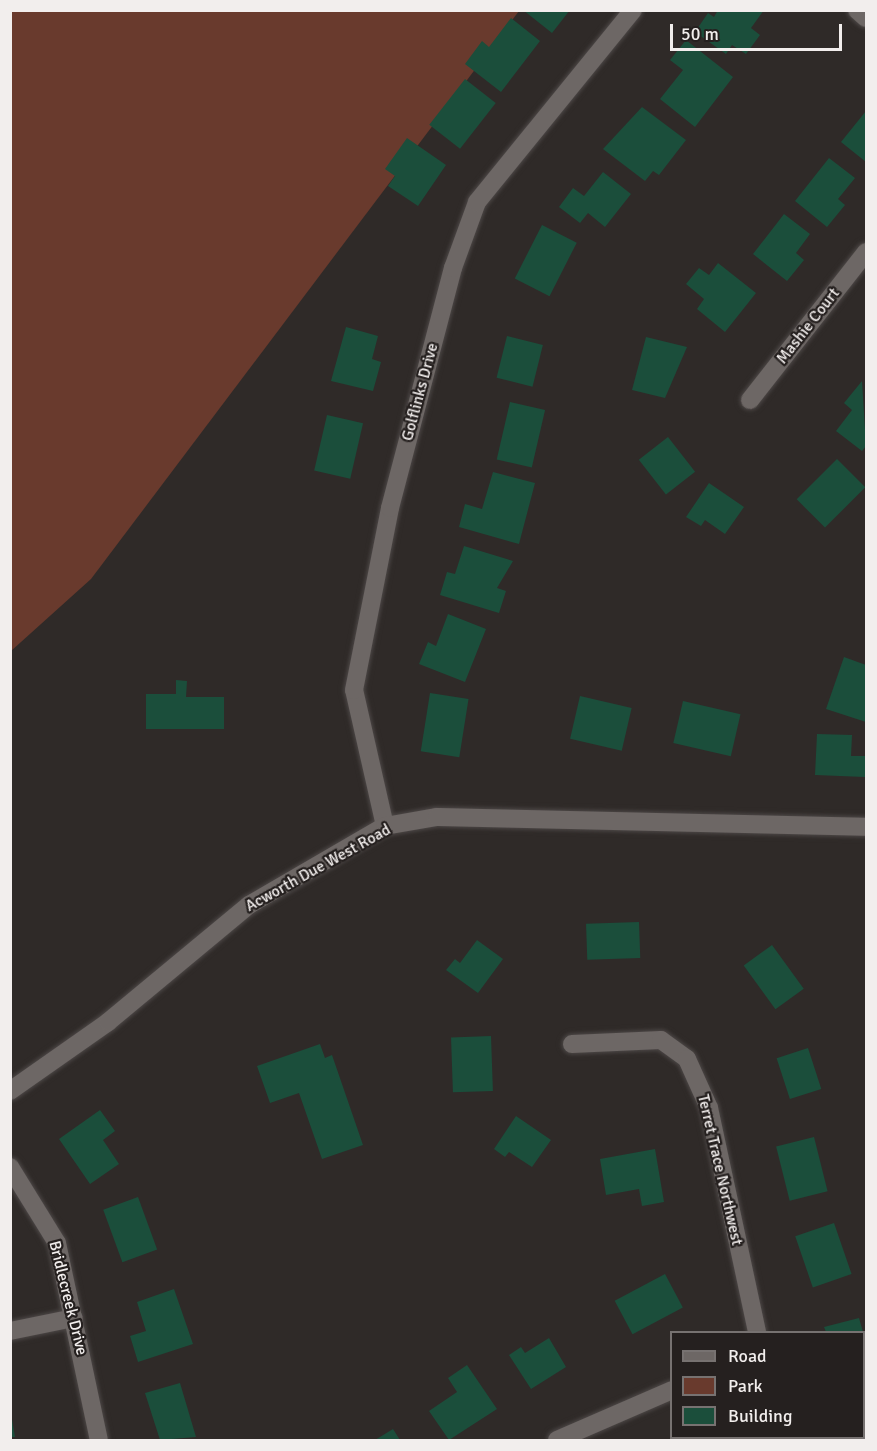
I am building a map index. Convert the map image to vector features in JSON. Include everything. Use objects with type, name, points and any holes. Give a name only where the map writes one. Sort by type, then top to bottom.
[{"type":"street","name":"Golflinks Drive","points":[[385,826],[354,690],[390,508],[453,268],[477,202],[633,10]]},
{"type":"street","points":[[857,10],[867,18]]},
{"type":"street","name":"Mashie Court","points":[[750,400],[867,252]]},
{"type":"street","name":"Acworth Due West Road","points":[[10,1091],[108,1022],[249,905],[385,826],[438,817],[867,827]]},
{"type":"street","name":"Terret Trace Northwest","points":[[572,1044],[661,1040],[687,1059],[709,1108],[757,1331]]},
{"type":"street","name":"Bridlecreek Drive","points":[[10,1167],[57,1242],[99,1440]]},
{"type":"street","points":[[10,1331],[74,1318]]},
{"type":"street","points":[[557,1440],[670,1391]]},
{"type":"green space","points":[[11,11],[519,11],[91,579],[11,651]]},
{"type":"building","points":[[523,10],[570,10],[552,33]]},
{"type":"building","points":[[718,10],[764,10],[751,28],[760,35],[746,54],[732,45],[726,54],[695,32],[708,13],[714,17]]},
{"type":"building","points":[[511,18],[540,41],[501,92],[465,64],[482,41],[489,47]]},
{"type":"building","points":[[686,40],[733,77],[695,127],[660,99],[683,70],[670,60]]},
{"type":"building","points":[[465,79],[496,103],[460,149],[429,125]]},
{"type":"building","points":[[642,107],[686,140],[659,175],[653,171],[645,181],[603,149]]},
{"type":"building","points":[[866,111],[866,162],[841,142]]},
{"type":"building","points":[[407,138],[446,165],[418,206],[388,186],[395,176],[385,169]]},
{"type":"building","points":[[829,158],[855,178],[838,199],[845,205],[827,227],[795,201]]},
{"type":"building","points":[[603,172],[631,194],[605,227],[588,213],[580,223],[559,207],[573,188],[584,196]]},
{"type":"building","points":[[784,214],[810,234],[796,253],[804,260],[787,281],[753,254]]},
{"type":"building","points":[[542,225],[577,243],[550,296],[515,278]]},
{"type":"building","points":[[718,263],[756,293],[725,332],[697,309],[704,299],[686,284],[699,268],[709,275]]},
{"type":"building","points":[[346,327],[378,336],[372,359],[381,362],[373,391],[331,381]]},
{"type":"building","points":[[507,336],[543,345],[532,387],[497,378]]},
{"type":"building","points":[[646,337],[687,347],[665,398],[632,390]]},
{"type":"building","points":[[862,381],[866,446],[862,451],[836,431],[852,410],[844,403]]},
{"type":"building","points":[[510,402],[545,410],[532,468],[497,459]]},
{"type":"building","points":[[327,415],[363,423],[350,479],[314,471]]},
{"type":"building","points":[[668,437],[695,472],[666,494],[639,460]]},
{"type":"building","points":[[837,459],[865,487],[825,528],[797,499]]},
{"type":"building","points":[[493,472],[535,483],[519,544],[459,527],[465,504],[482,509]]},
{"type":"building","points":[[709,483],[744,507],[725,534],[705,520],[701,526],[686,517]]},
{"type":"building","points":[[464,546],[513,561],[497,588],[506,591],[499,613],[440,595],[447,572],[455,574]]},
{"type":"building","points":[[448,614],[486,629],[465,682],[419,664],[428,642],[436,646]]},
{"type":"building","points":[[844,657],[866,665],[866,722],[826,709]]},
{"type":"building","points":[[176,680],[187,681],[186,697],[224,697],[224,729],[146,729],[146,694],[176,694]]},
{"type":"building","points":[[430,693],[469,699],[459,757],[421,751]]},
{"type":"building","points":[[580,696],[632,708],[622,751],[570,739]]},
{"type":"building","points":[[683,701],[740,714],[731,756],[673,743]]},
{"type":"building","points":[[817,734],[852,735],[851,756],[866,756],[865,777],[815,775]]},
{"type":"building","points":[[639,922],[640,958],[587,960],[586,924]]},
{"type":"building","points":[[477,940],[503,959],[478,993],[446,970],[455,959],[460,963]]},
{"type":"building","points":[[772,945],[804,989],[775,1009],[744,966]]},
{"type":"building","points":[[491,1036],[493,1091],[453,1092],[451,1037]]},
{"type":"building","points":[[320,1044],[325,1058],[332,1055],[363,1145],[322,1159],[299,1093],[270,1103],[257,1066]]},
{"type":"building","points":[[808,1048],[821,1089],[790,1099],[777,1058]]},
{"type":"building","points":[[100,1110],[115,1131],[103,1140],[119,1164],[90,1184],[59,1139]]},
{"type":"building","points":[[516,1116],[551,1140],[532,1167],[509,1152],[505,1157],[494,1149]]},
{"type":"building","points":[[814,1137],[828,1191],[790,1201],[776,1146]]},
{"type":"building","points":[[655,1149],[664,1202],[642,1206],[639,1189],[606,1195],[600,1159]]},
{"type":"building","points":[[138,1197],[157,1250],[122,1262],[103,1210]]},
{"type":"building","points":[[834,1223],[852,1274],[813,1287],[795,1236]]},
{"type":"building","points":[[665,1274],[683,1308],[633,1334],[615,1301]]},
{"type":"building","points":[[174,1289],[193,1344],[138,1362],[130,1336],[146,1331],[137,1302]]},
{"type":"building","points":[[859,1318],[863,1331],[826,1331],[824,1327]]},
{"type":"building","points":[[549,1338],[566,1367],[531,1389],[509,1355],[521,1347],[525,1353]]},
{"type":"building","points":[[467,1365],[497,1409],[449,1440],[429,1411],[457,1392],[448,1378]]},
{"type":"building","points":[[180,1383],[196,1437],[160,1440],[145,1393]]},
{"type":"building","points":[[10,1408],[15,1437],[10,1437]]},
{"type":"building","points":[[393,1429],[400,1440],[375,1440]]}]
